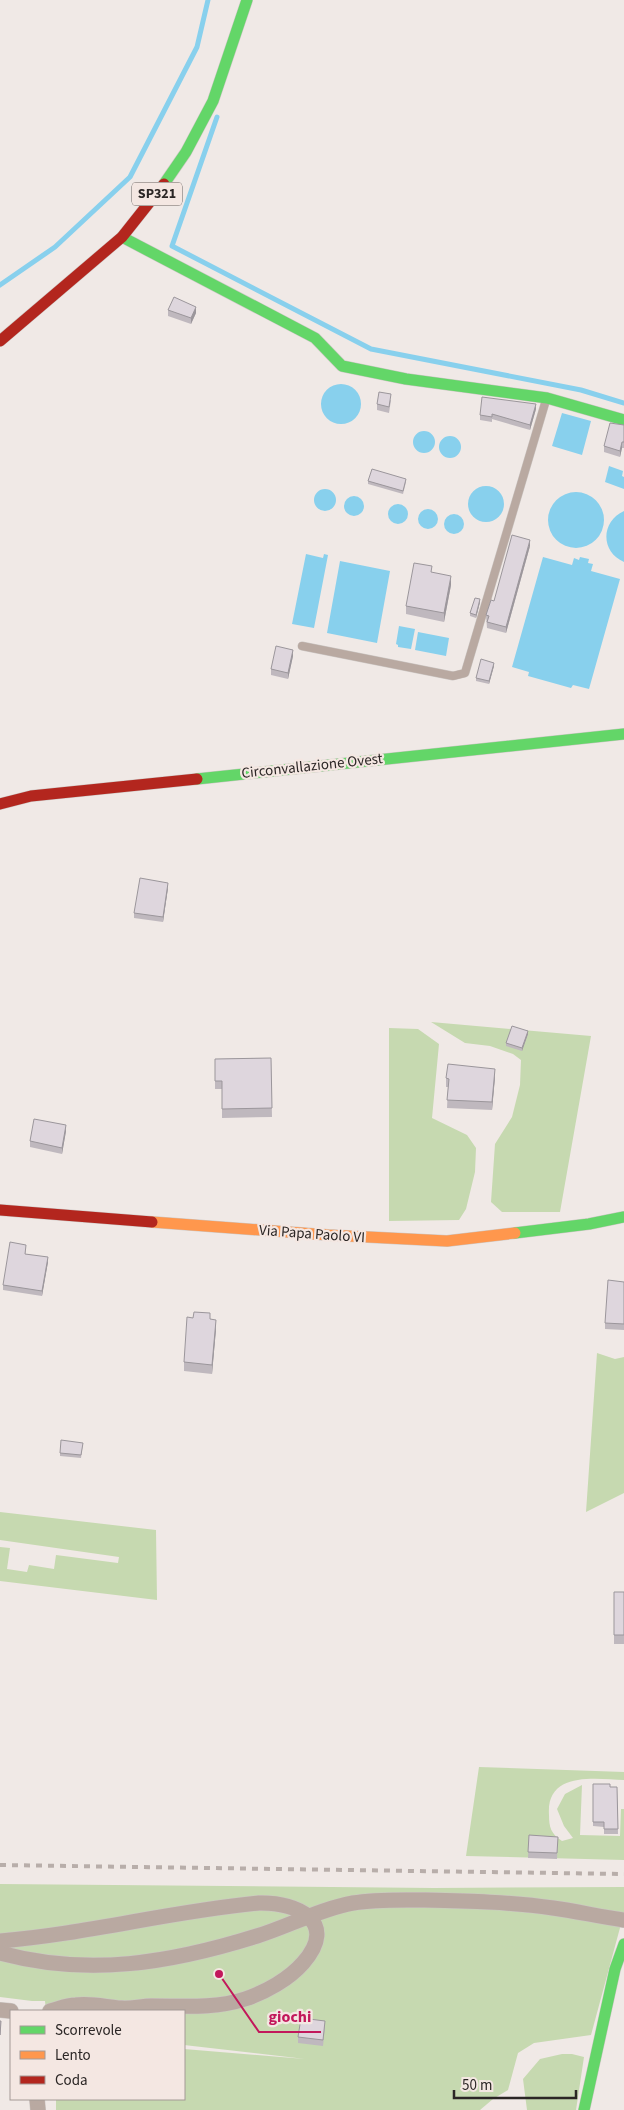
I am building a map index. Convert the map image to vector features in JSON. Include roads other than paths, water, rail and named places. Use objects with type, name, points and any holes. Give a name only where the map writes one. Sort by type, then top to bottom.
[{"type":"street","name":"SP321","points":[[0,341],[122,237],[155,196],[186,152],[213,101],[247,0]]},
{"type":"street","points":[[122,237],[315,338],[342,366],[406,379],[547,398],[624,420]]},
{"type":"street","name":"Circonvallazione Ovest","points":[[0,804],[31,796],[624,734]]},
{"type":"street","name":"Via Papa Paolo VI","points":[[0,1210],[345,1236],[447,1241],[589,1224],[624,1217]]},
{"type":"street","points":[[0,1952],[63,1965],[137,1964],[172,1958],[256,1936],[310,1916],[354,1903],[439,1900],[529,1905],[624,1920]]},
{"type":"street","points":[[0,1941],[48,1936],[152,1917],[241,1905],[272,1903],[294,1907],[310,1916],[315,1924],[314,1944],[302,1964],[282,1981],[247,1998],[224,2004],[194,2007],[152,2006],[123,2008],[83,2004],[54,2010]]},
{"type":"street","points":[[584,2110],[615,1969],[624,1944]]},
{"type":"lane","points":[[302,646],[453,676],[465,673],[547,398]]},
{"type":"water","points":[[345,384],[352,387],[358,393],[361,404],[360,412],[352,421],[345,424],[337,424],[330,421],[322,412],[321,400],[324,393],[333,385]]},
{"type":"water","points":[[562,413],[591,421],[582,455],[552,446]]},
{"type":"water","points":[[424,431],[434,438],[435,442],[428,452],[424,453],[414,446],[413,442],[420,432]]},
{"type":"water","points":[[450,436],[458,439],[461,447],[458,455],[450,458],[442,455],[439,447],[442,439]]},
{"type":"water","points":[[609,466],[623,471],[624,489],[605,482]]},
{"type":"water","points":[[486,486],[493,487],[499,491],[503,497],[503,511],[499,517],[493,521],[486,522],[479,521],[473,517],[469,511],[468,504],[469,497],[473,491],[479,487]]},
{"type":"water","points":[[325,489],[335,496],[336,500],[329,510],[325,511],[315,504],[314,500],[321,490]]},
{"type":"water","points":[[576,492],[587,494],[596,500],[602,509],[604,520],[602,531],[596,540],[587,546],[576,548],[565,546],[556,540],[550,531],[548,520],[550,509],[556,500],[565,494]]},
{"type":"water","points":[[354,496],[361,499],[364,506],[361,513],[354,516],[347,513],[344,506],[347,499]]},
{"type":"water","points":[[398,504],[405,507],[408,514],[405,521],[398,524],[391,521],[388,514],[391,507]]},
{"type":"water","points":[[428,509],[435,512],[438,519],[435,526],[428,529],[421,526],[418,519],[421,512]]},
{"type":"water","points":[[624,511],[624,562],[611,551],[607,544],[606,536],[611,522]]},
{"type":"water","points":[[454,514],[461,517],[464,524],[461,531],[454,534],[447,531],[444,524],[447,517]]},
{"type":"water","points":[[306,554],[323,558],[324,554],[328,555],[314,628],[292,624]]},
{"type":"water","points":[[543,557],[572,565],[574,558],[579,560],[580,557],[589,559],[588,563],[593,564],[591,571],[620,579],[589,689],[573,685],[571,688],[528,676],[529,672],[512,667]]},
{"type":"water","points":[[340,561],[390,571],[377,643],[327,633]]},
{"type":"water","points":[[399,626],[415,629],[411,649],[398,647],[396,644]]},
{"type":"water","points":[[418,632],[449,638],[446,656],[415,650]]},
{"type":"waterway","points":[[0,285],[55,247],[130,177],[197,47],[208,0]]},
{"type":"waterway","points":[[217,117],[172,246],[371,349],[581,390],[624,403]]},
{"type":"railway","points":[[0,1865],[624,1874]]},
{"type":"place","name":"giochi","points":[[219,1974]]}]
